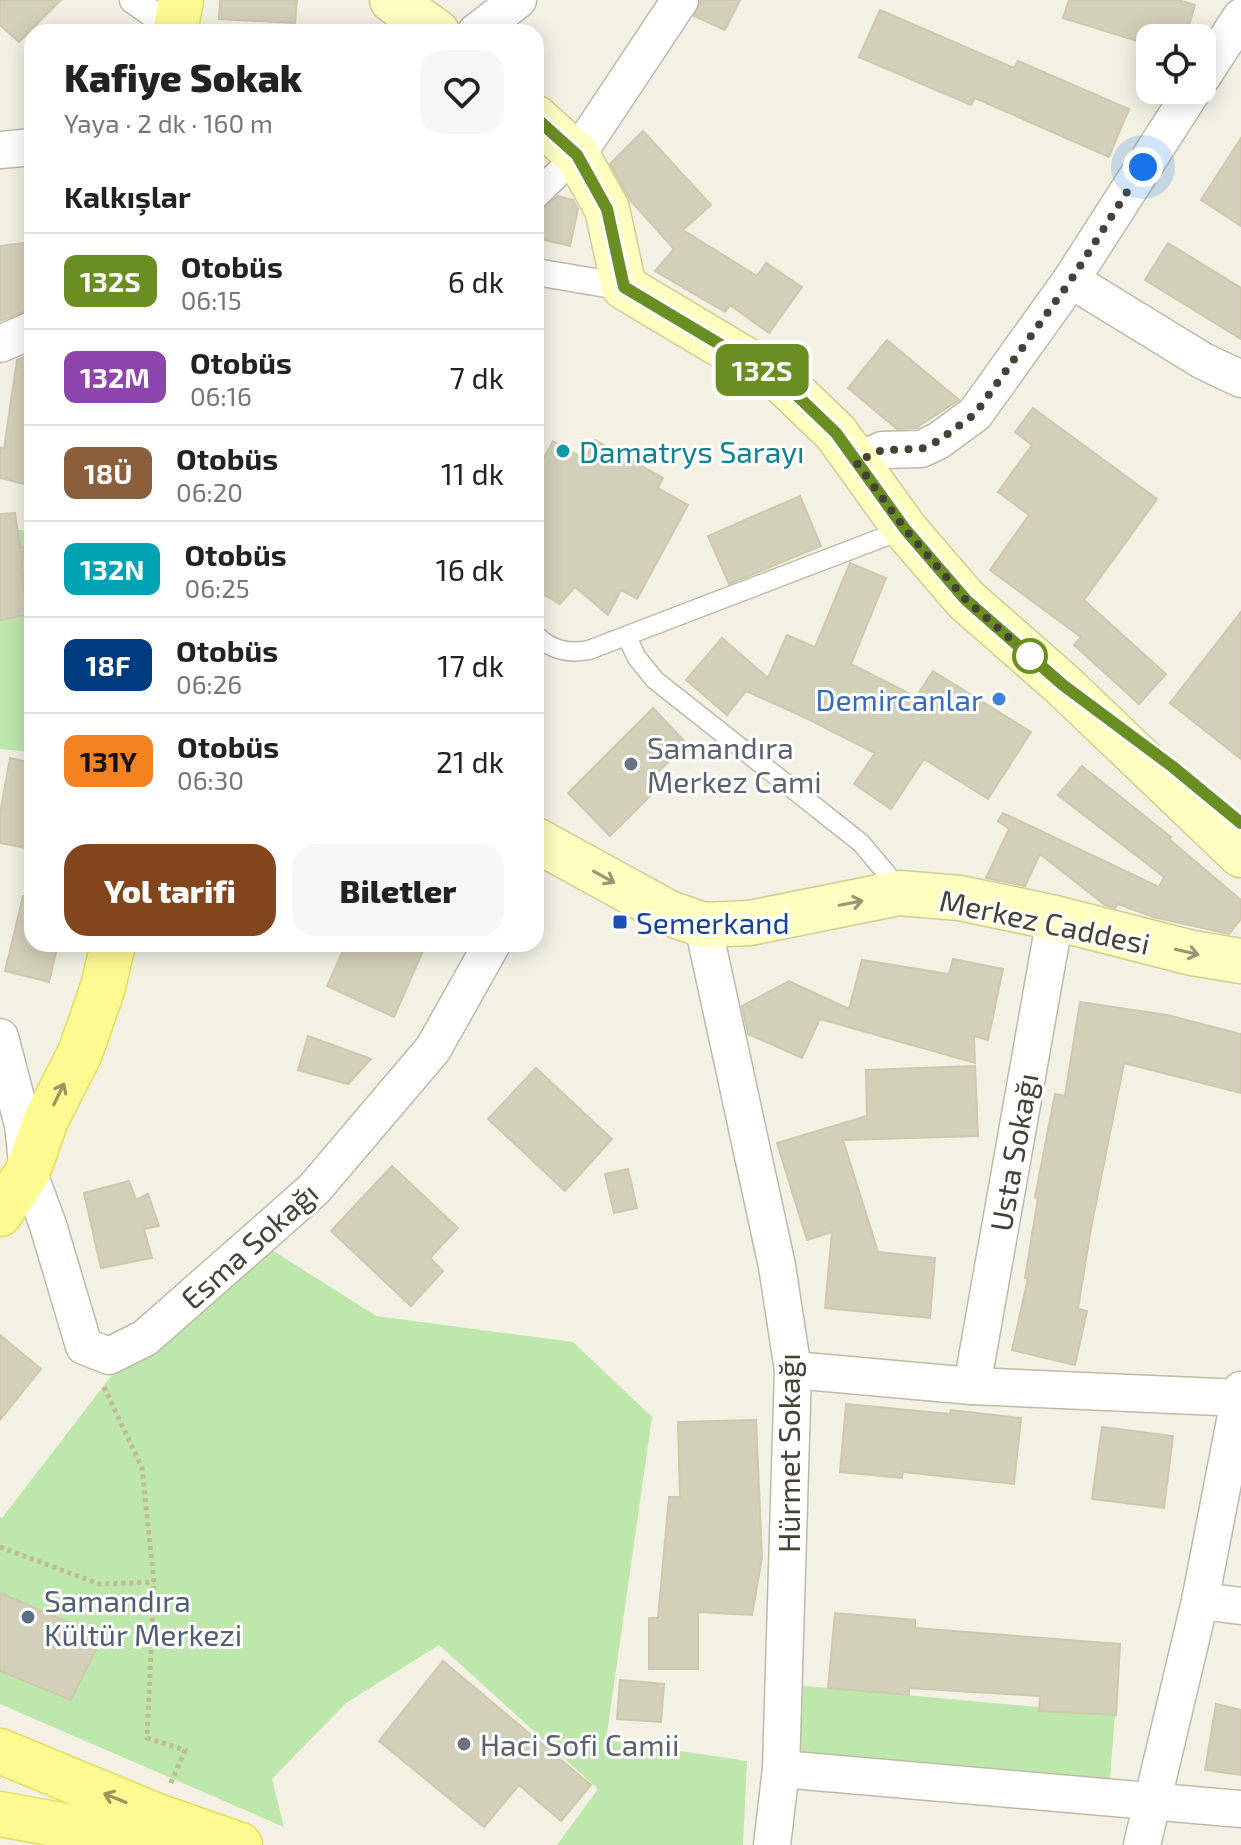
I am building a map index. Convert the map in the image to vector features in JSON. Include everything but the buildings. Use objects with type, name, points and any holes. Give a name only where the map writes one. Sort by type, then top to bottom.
[{"type":"main road","points":[[392,0],[426,24]]},
{"type":"main road","points":[[544,125],[577,155],[607,209],[624,287],[783,382],[836,433],[905,529],[966,600],[1063,685],[1241,855]]},
{"type":"main road","points":[[1063,685],[1173,767],[1241,823]]},
{"type":"main road","name":"Merkez Caddesi","points":[[544,852],[669,913],[703,925],[750,923],[899,893],[960,898],[1055,918],[1192,953],[1240,960]]},
{"type":"main road","points":[[0,1214],[28,1171],[46,1120],[80,1053],[103,987],[111,952]]},
{"type":"main road","points":[[0,1751],[163,1830]]},
{"type":"main road","points":[[0,1814],[163,1830],[240,1845]]},
{"type":"street","points":[[133,0],[177,21]]},
{"type":"street","points":[[486,24],[518,0]]},
{"type":"street","points":[[544,187],[577,155],[680,0]]},
{"type":"street","points":[[1216,55],[1241,17]]},
{"type":"street","points":[[856,462],[882,450],[921,449],[938,441],[975,414],[1071,280],[1184,104]]},
{"type":"street","points":[[0,150],[24,148]]},
{"type":"street","points":[[544,273],[624,287]]},
{"type":"street","points":[[1071,280],[1203,361],[1241,379]]},
{"type":"street","points":[[0,344],[24,334]]},
{"type":"street","name":"Usta Sokağı","points":[[972,1386],[1055,918]]},
{"type":"street","name":"Hürmet Sokağı","points":[[703,925],[777,1266],[793,1370],[781,1769],[772,1845]]},
{"type":"street","name":"Esma Sokağı","points":[[84,1346],[109,1356],[145,1338],[314,1189],[433,1049],[488,952]]},
{"type":"street","points":[[0,1037],[23,1125],[28,1171],[48,1225],[84,1346]]},
{"type":"street","points":[[793,1370],[972,1386],[1240,1395],[1200,1601],[1142,1845]]},
{"type":"street","points":[[1200,1601],[1241,1606]]},
{"type":"street","points":[[781,1769],[1241,1809]]},
{"type":"lane","points":[[544,641],[552,647],[576,652],[627,637],[905,529]]},
{"type":"lane","points":[[627,637],[637,658],[655,680],[861,843],[899,893]]},
{"type":"path","points":[[84,1346],[142,1468],[154,1582],[147,1738],[185,1750],[163,1830]]},
{"type":"path","points":[[0,1547],[99,1584],[154,1582]]},
{"type":"green space","points":[[0,528],[24,530],[24,751],[0,749]]},
{"type":"green space","points":[[272,1250],[376,1316],[573,1342],[652,1417],[606,1740],[747,1761],[743,1845],[557,1845],[598,1789],[439,1645],[346,1703],[272,1779],[284,1827],[0,1704],[0,1517],[145,1332]]},
{"type":"green space","points":[[785,1684],[1115,1714],[1107,1816],[784,1777]]},
{"type":"bus line","name":"132S","points":[[544,125],[577,155],[607,209],[624,287],[783,382],[836,433],[905,529],[966,600],[1063,685],[1173,767],[1241,823]]},
{"type":"place","name":"Damatrys Sarayı","points":[[563,451]]},
{"type":"place","name":"Demircanlar","points":[[999,699]]},
{"type":"place","name":"Samandıra Merkez Cami","points":[[631,764]]},
{"type":"place","name":"Semerkand","points":[[620,922]]},
{"type":"place","name":"Samandıra Kültür Merkezi","points":[[28,1617]]},
{"type":"place","name":"Haci Sofi Camii","points":[[464,1744]]},
{"type":"route","points":[[1030,656],[966,600],[905,529],[856,462],[882,450],[921,449],[959,428],[975,414],[1071,280],[1143,167]]}]
